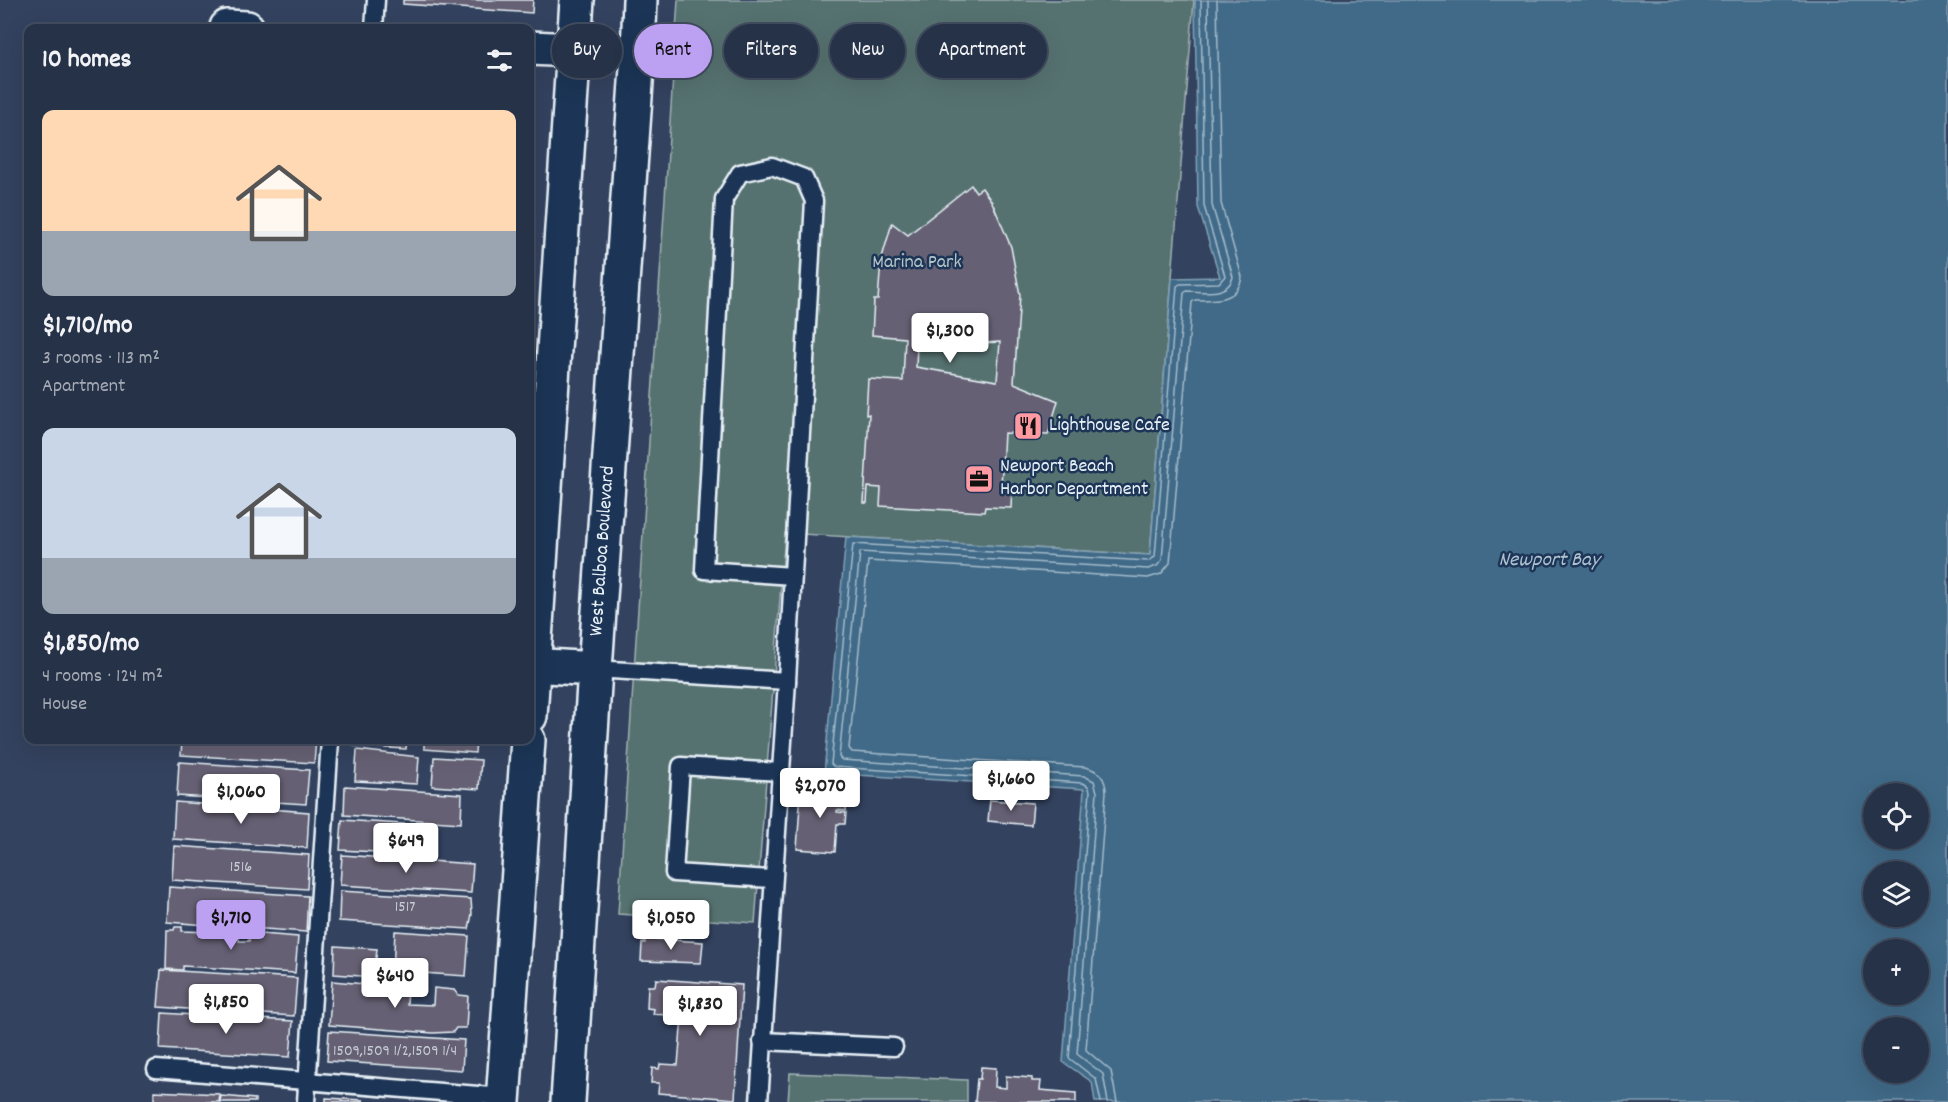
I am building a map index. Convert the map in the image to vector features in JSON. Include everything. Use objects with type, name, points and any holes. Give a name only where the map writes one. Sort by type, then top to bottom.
[{"type":"main road","points":[[576,24],[577,0]]},
{"type":"main road","name":"West Balboa Boulevard","points":[[568,1102],[595,669],[638,66],[640,0]]},
{"type":"main road","points":[[534,48],[552,49]]},
{"type":"main road","points":[[534,622],[572,78]]},
{"type":"main road","points":[[534,665],[595,669]]},
{"type":"main road","points":[[503,1099],[528,744]]},
{"type":"lane","points":[[374,24],[376,0]]},
{"type":"lane","points":[[759,1102],[772,879],[787,681],[793,576],[814,201],[804,178],[772,166],[740,173],[724,199],[704,570],[793,576]]},
{"type":"lane","points":[[595,669],[787,681]]},
{"type":"lane","points":[[306,1102],[330,744]]},
{"type":"lane","points":[[772,879],[674,873],[681,766],[780,772]]},
{"type":"lane","points":[[762,1041],[894,1047]]},
{"type":"lane","points":[[156,1069],[503,1099]]},
{"type":"green space","name":"Marina Park","points":[[678,0],[1194,0],[1150,555],[785,533],[755,923],[618,914],[673,78],[712,78],[712,24],[676,24]]},
{"type":"green space","points":[[790,1073],[967,1080],[967,1102],[788,1102]]},
{"type":"water","name":"Newport Bay","points":[[1195,0],[1948,0],[1948,1102],[1095,1102],[1092,1082],[1063,1062],[1084,789],[824,773],[846,537],[1150,555],[1172,278],[1220,277],[1198,207]]},
{"type":"building","points":[[403,0],[533,0],[532,13],[403,4]]},
{"type":"building","points":[[971,185],[976,192],[982,188],[992,202],[1011,247],[1020,295],[1014,383],[1058,401],[1048,435],[1004,433],[1001,486],[1012,487],[1011,508],[985,507],[984,512],[880,506],[881,488],[868,487],[867,503],[864,503],[869,414],[866,415],[868,379],[903,381],[905,338],[872,335],[874,300],[878,300],[881,261],[892,223],[908,235]],"holes":[[[1000,342],[997,381],[916,367],[917,344]]]},
{"type":"building","points":[[182,744],[316,744],[314,763],[181,755]]},
{"type":"building","points":[[354,744],[407,744],[406,749],[354,746]]},
{"type":"building","points":[[424,744],[476,744],[475,753],[424,749]]},
{"type":"building","points":[[357,750],[419,757],[417,784],[355,781]]},
{"type":"building","points":[[434,757],[481,760],[479,789],[432,786]]},
{"type":"building","points":[[179,762],[309,770],[306,804],[177,796]]},
{"type":"building","points":[[814,782],[830,783],[828,799],[847,800],[846,811],[837,810],[837,812],[846,813],[845,824],[837,824],[835,852],[797,849],[801,790],[813,791]]},
{"type":"building","points":[[345,786],[462,794],[461,823],[344,815]]},
{"type":"building","points":[[990,800],[1033,803],[1031,825],[988,821]]},
{"type":"building","points":[[175,802],[309,812],[307,848],[173,839]]},
{"type":"building","points":[[342,820],[416,825],[414,854],[340,850]]},
{"type":"building","points":[[174,846],[309,855],[307,889],[172,880]]},
{"type":"building","points":[[342,855],[473,864],[471,893],[340,885]]},
{"type":"building","points":[[169,887],[308,896],[306,932],[167,922]]},
{"type":"building","points":[[340,891],[471,899],[472,914],[469,929],[339,921]]},
{"type":"building","points":[[175,927],[182,927],[182,931],[239,933],[239,941],[249,941],[250,933],[298,937],[295,973],[183,966],[183,970],[166,969],[167,930],[174,930]]},
{"type":"building","points":[[395,931],[469,936],[466,976],[393,971]]},
{"type":"building","points":[[645,936],[703,942],[701,963],[641,961],[642,943],[645,943]]},
{"type":"building","points":[[335,946],[377,949],[374,977],[334,974]]},
{"type":"building","points":[[161,970],[297,978],[294,1016],[158,1007]]},
{"type":"building","points":[[656,979],[742,985],[735,1099],[658,1093],[659,1083],[651,1083],[652,1068],[659,1069],[660,1064],[678,1065],[682,1016],[653,1014],[654,1009],[647,1008],[648,986],[655,986]]},
{"type":"building","points":[[332,981],[408,988],[407,1004],[433,1005],[434,988],[454,990],[458,995],[468,996],[466,1028],[456,1028],[453,1032],[433,1033],[329,1025]]},
{"type":"building","points":[[162,1013],[293,1021],[290,1057],[160,1049]]},
{"type":"building","points":[[329,1031],[464,1040],[462,1070],[327,1061]]},
{"type":"building","points":[[981,1067],[996,1068],[995,1087],[1006,1088],[1006,1076],[1032,1078],[1032,1081],[1041,1081],[1040,1090],[1076,1093],[1076,1102],[975,1102],[977,1079],[980,1079]]},
{"type":"building","points":[[154,1091],[220,1094],[219,1102],[154,1102]]},
{"type":"building","points":[[221,1096],[255,1099],[255,1102],[220,1102]]},
{"type":"building","points":[[326,1098],[363,1100],[363,1102],[326,1102]]},
{"type":"place","name":"Lighthouse Cafe","points":[[1028,426]]},
{"type":"place","name":"Newport Beach Harbor Department","points":[[979,479]]}]
